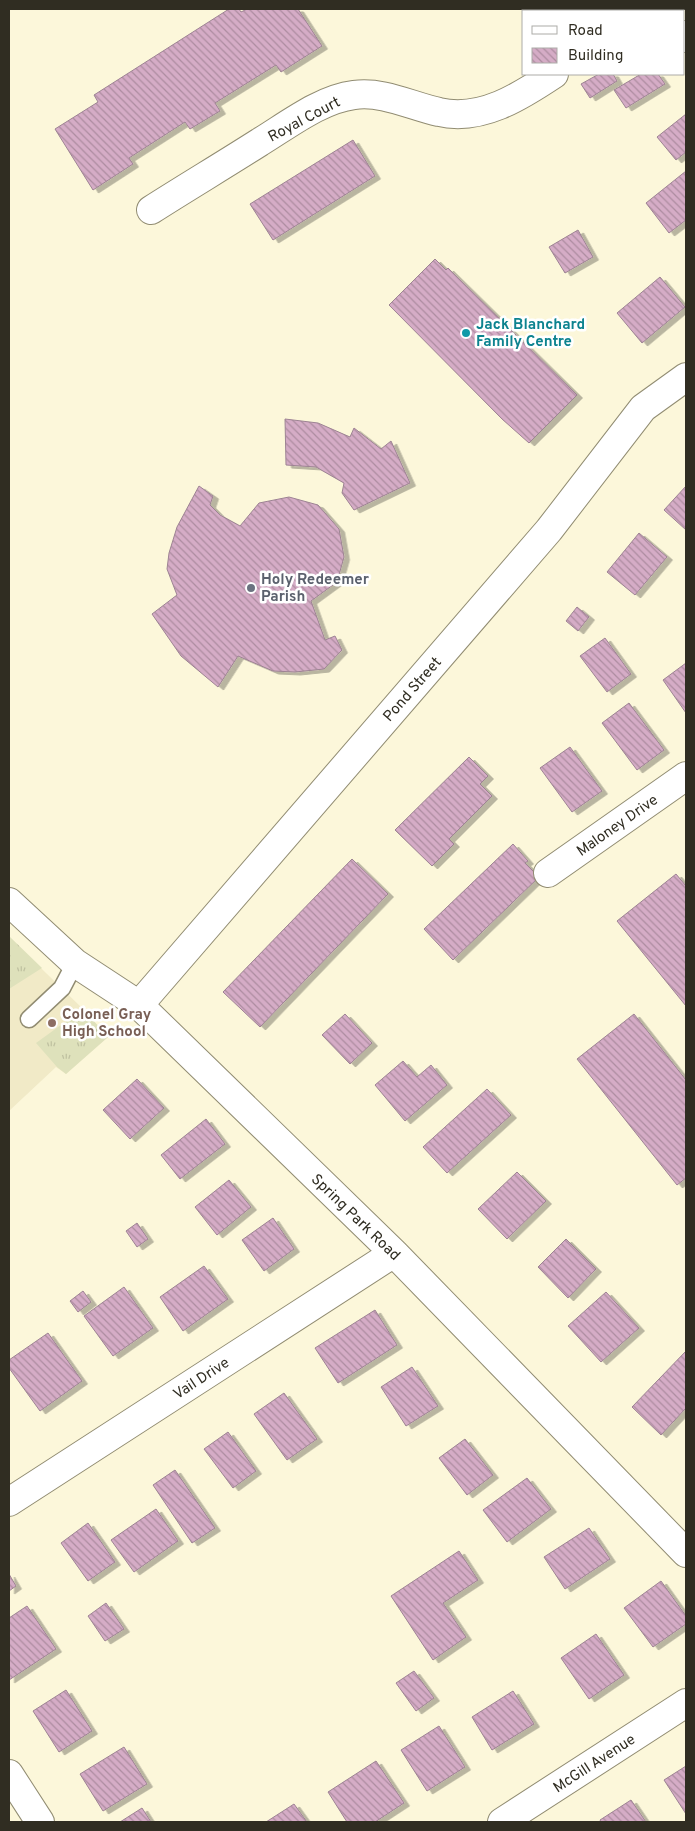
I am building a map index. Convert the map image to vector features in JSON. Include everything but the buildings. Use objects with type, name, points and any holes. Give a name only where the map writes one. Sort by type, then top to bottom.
[{"type":"street","name":"Royal Court","points":[[151,210],[282,129],[336,100],[354,95],[374,95],[441,112],[466,113],[490,109],[531,90],[553,75]]},
{"type":"street","name":"Pond Street","points":[[139,1005],[549,530],[643,408],[686,377]]},
{"type":"street","name":"Maloney Drive","points":[[548,873],[686,776]]},
{"type":"street","name":"Spring Park Road","points":[[9,902],[75,963],[139,1005],[394,1253],[681,1538]]},
{"type":"street","name":"Vail Drive","points":[[9,1502],[394,1253]]},
{"type":"street","name":"McGill Avenue","points":[[502,1822],[686,1703]]},
{"type":"street","points":[[9,1774],[40,1822]]},
{"type":"lane","points":[[29,1019],[62,988],[75,963]]},
{"type":"shaded area","name":"Colonel Gray High School","points":[[9,937],[83,1009],[108,1037],[66,1074],[56,1067],[9,1111]]},
{"type":"green space","points":[[9,936],[42,968],[9,989]]},
{"type":"green space","points":[[83,1009],[108,1037],[66,1074],[57,1067],[36,1043]]},
{"type":"place","name":"Jack Blanchard Family Centre","points":[[466,333]]},
{"type":"place","name":"Holy Redeemer Parish","points":[[251,588]]},
{"type":"place","name":"Colonel Gray High School","points":[[52,1023]]}]
